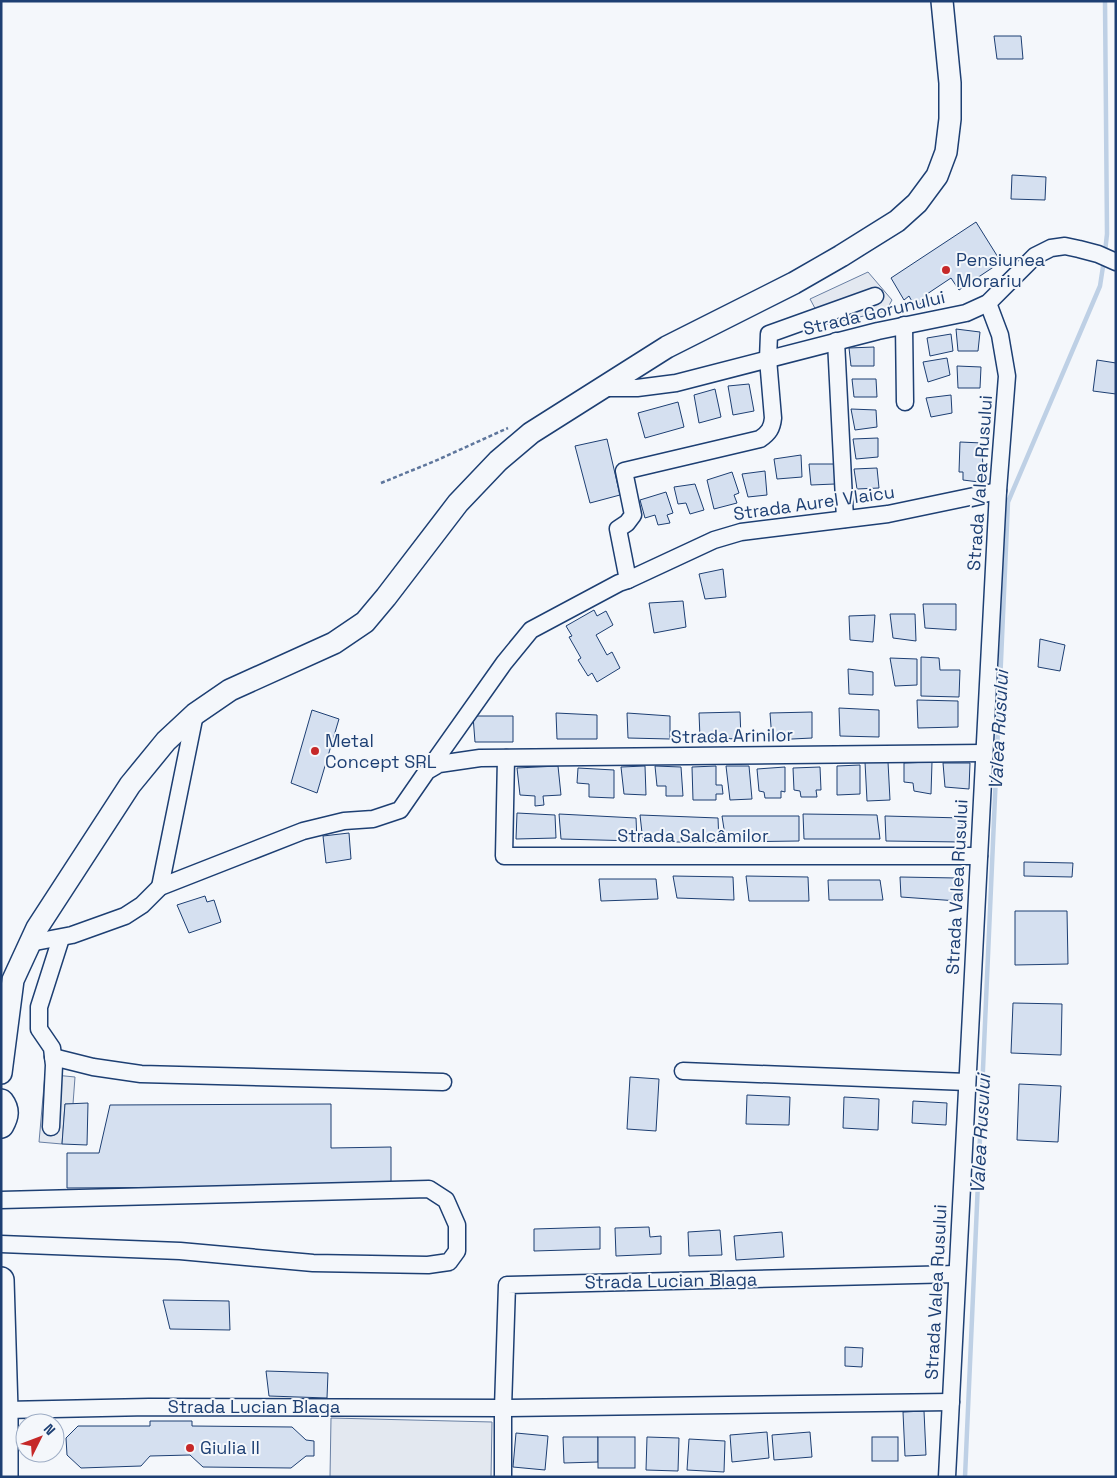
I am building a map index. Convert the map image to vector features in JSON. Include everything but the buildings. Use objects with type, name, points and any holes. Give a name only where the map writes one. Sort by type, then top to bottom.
[{"type":"highway","points":[[1,1102],[6,1114],[1,1125]]},
{"type":"highway","points":[[1,1280],[5,1410],[4,1467]]},
{"type":"main road","points":[[1,1072],[13,980],[37,928],[130,785],[166,741],[195,714],[230,690],[334,643],[365,622],[458,503],[498,461],[531,433],[667,347],[794,283],[841,256],[897,221],[917,203],[937,176],[946,152],[950,119],[950,83],[942,1]]},
{"type":"street","points":[[988,303],[1035,256],[1051,248],[1064,246],[1108,258]]},
{"type":"street","points":[[628,580],[618,529],[633,515],[624,470],[760,439],[768,434],[772,427],[773,418],[768,359],[769,334],[874,296]]},
{"type":"street","name":"Strada Gorunului","points":[[602,388],[637,388],[676,383],[836,341],[966,313],[988,303]]},
{"type":"street","name":"Strada Valea Rusului","points":[[947,1477],[998,491],[1007,376],[1000,335],[988,303]]},
{"type":"street","points":[[904,325],[905,402]]},
{"type":"street","points":[[836,341],[845,520]]},
{"type":"street","name":"Strada Aurel Vlaicu","points":[[160,887],[303,831],[344,822],[373,820],[400,810],[504,663],[531,630],[618,583],[714,540],[741,532],[888,514],[998,491]]},
{"type":"street","points":[[30,943],[61,938],[125,916],[142,906],[160,887],[195,714]]},
{"type":"street","name":"Strada Arinilor","points":[[427,771],[439,764],[480,758],[984,753]]},
{"type":"street","name":"Strada Salcâmilor","points":[[506,758],[504,856],[979,856]]},
{"type":"street","points":[[50,1126],[54,1065],[52,1048],[39,1029],[39,1007],[61,938]]},
{"type":"street","points":[[53,1057],[93,1067],[141,1074],[443,1082]]},
{"type":"street","points":[[683,1071],[967,1082]]},
{"type":"street","points":[[1,1200],[429,1189],[446,1200],[457,1225],[457,1251],[449,1262],[428,1265],[313,1263],[180,1251],[1,1244]]},
{"type":"street","name":"Strada Lucian Blaga","points":[[503,1477],[507,1285],[957,1274]]},
{"type":"street","name":"Strada Lucian Blaga","points":[[5,1410],[149,1407],[503,1408],[951,1402]]},
{"type":"path","points":[[380,483],[435,461],[498,431],[515,428],[531,433]]},
{"type":"shaded area","points":[[868,272],[892,300],[886,311],[824,325],[810,299]]},
{"type":"shaded area","points":[[45,1074],[75,1077],[73,1104],[65,1104],[62,1144],[39,1142]]},
{"type":"shaded area","points":[[331,1418],[492,1422],[491,1477],[330,1477]]},
{"type":"waterway","name":"Valea Rusului","points":[[1105,1],[1107,234],[1105,252]]},
{"type":"waterway","name":"Valea Rusului","points":[[965,1477],[1008,502],[1100,286],[1104,260]]},
{"type":"place","name":"Pensiunea Morariu","points":[[946,270]]},
{"type":"place","name":"Metal Concept SRL","points":[[315,751]]},
{"type":"place","name":"Giulia II","points":[[190,1448]]}]
